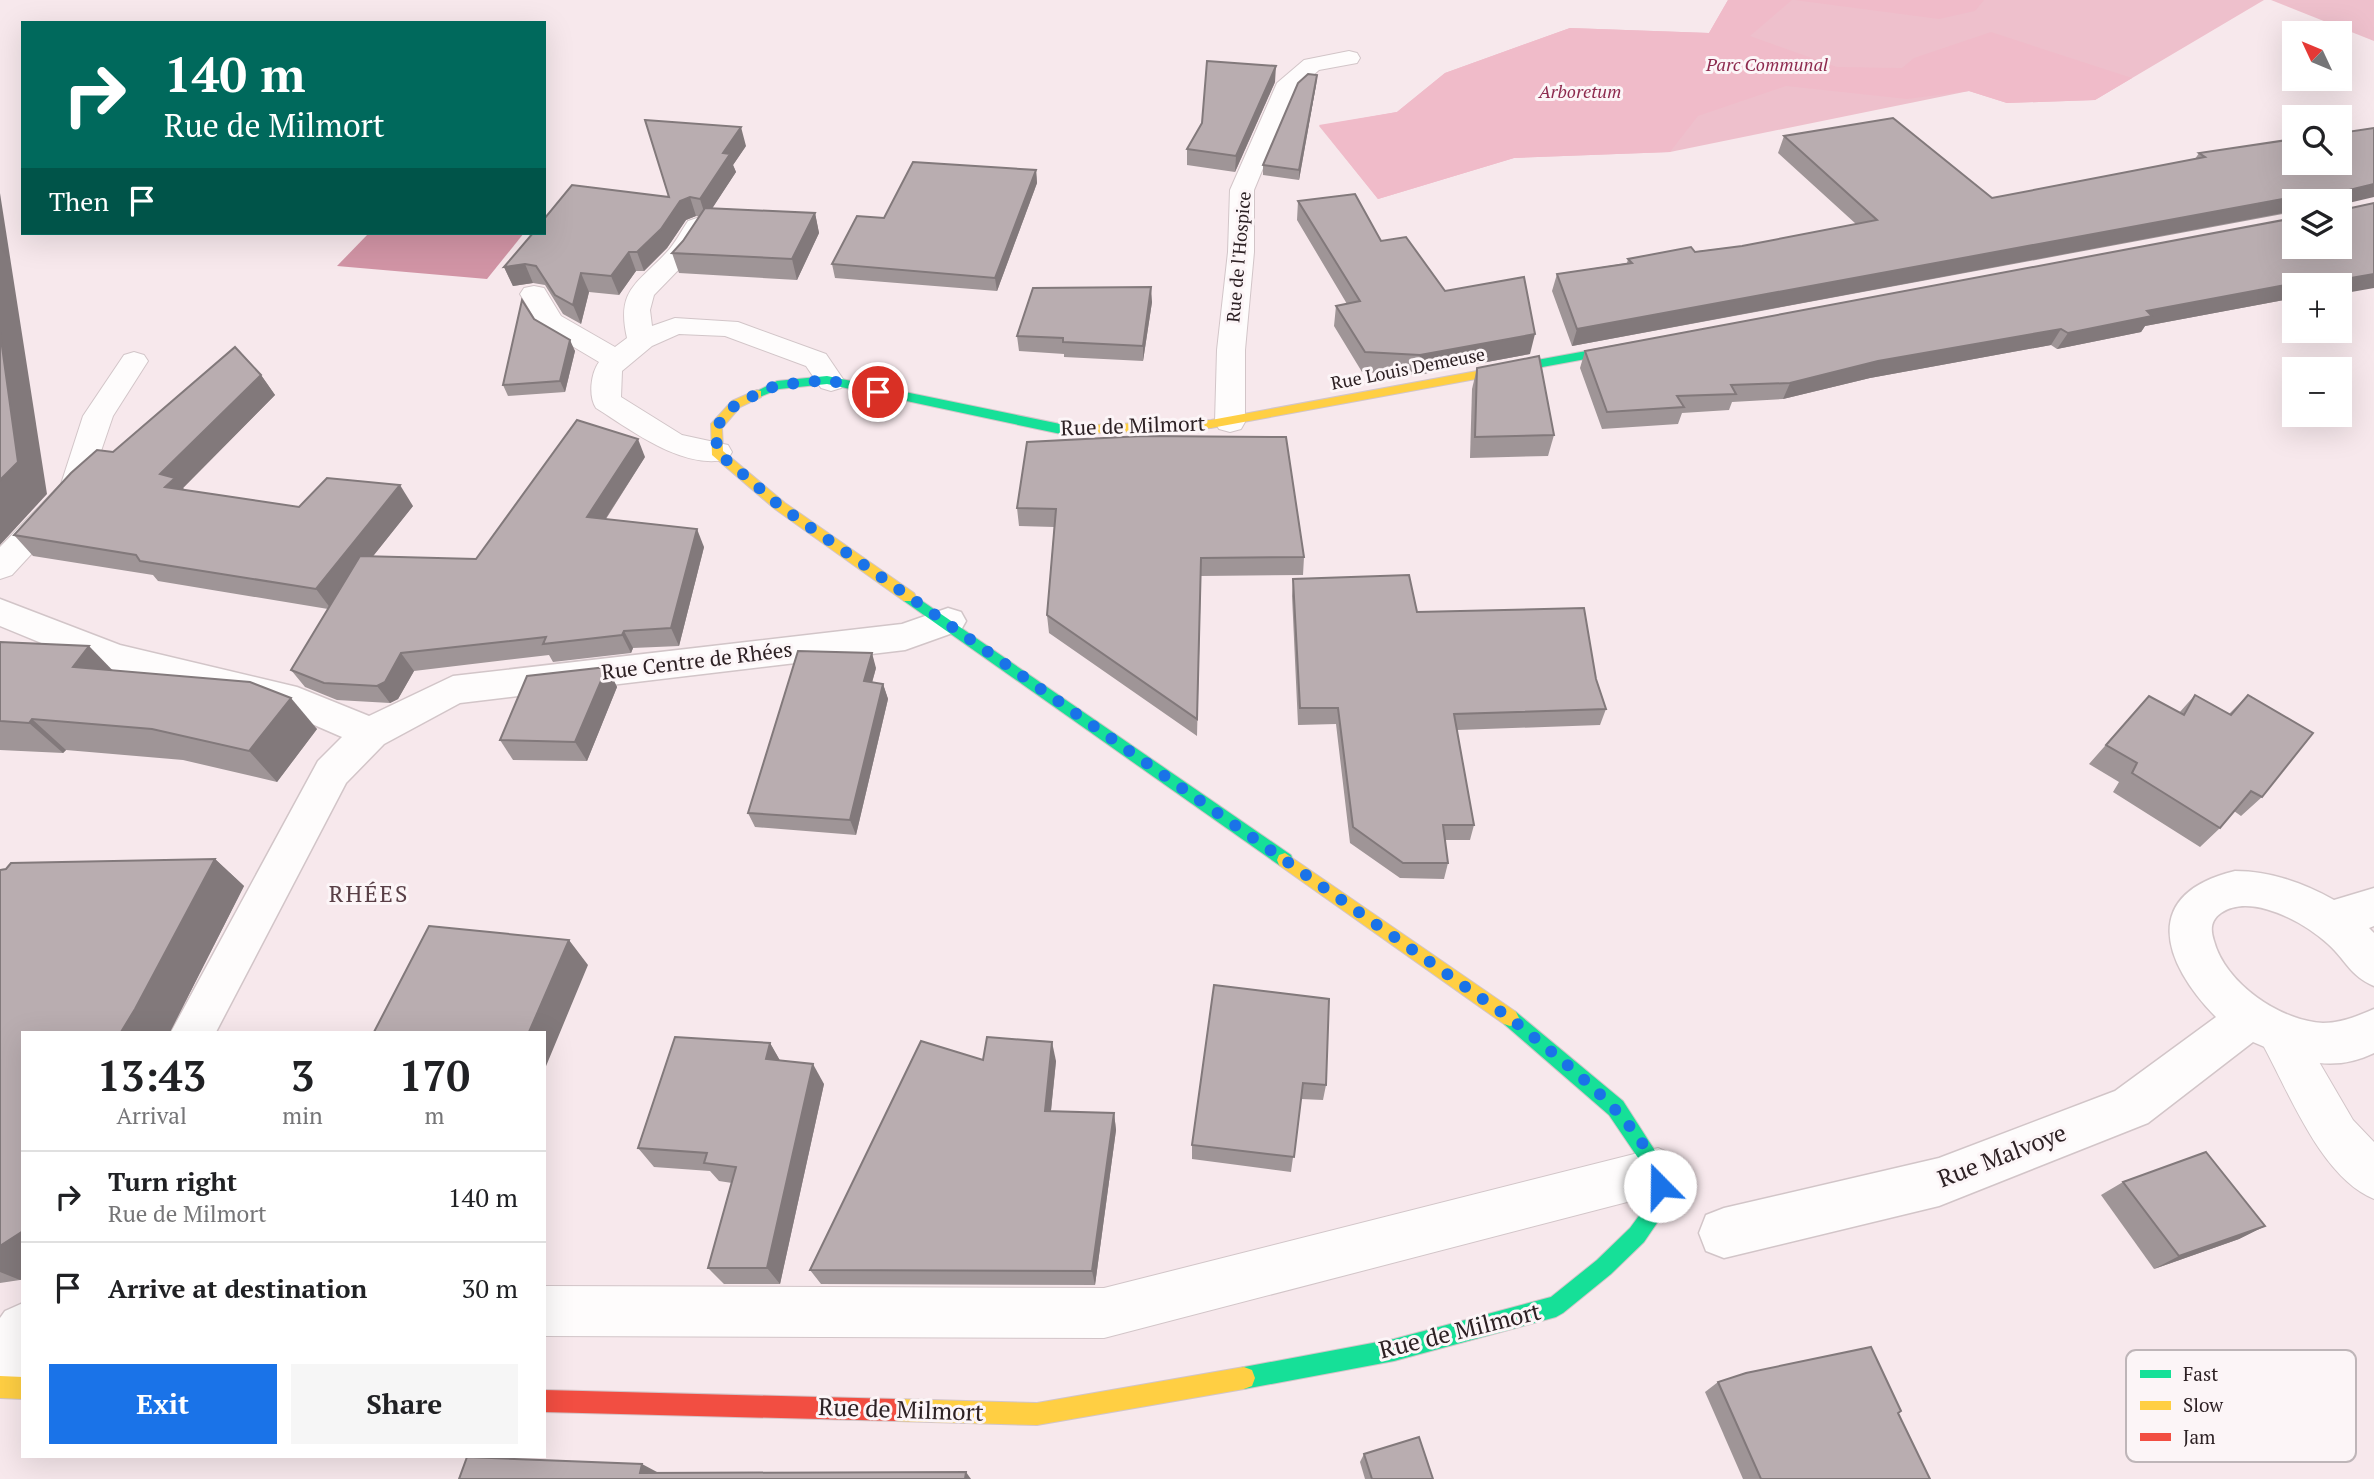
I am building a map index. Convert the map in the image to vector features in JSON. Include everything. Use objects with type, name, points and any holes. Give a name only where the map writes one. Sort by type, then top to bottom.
[{"type":"street","name":"Rue Louis Demeuse","points":[[1230,422],[1653,343]]},
{"type":"street","name":"Rue de Milmort","points":[[717,452],[716,427],[736,404],[777,385],[827,380],[1061,430],[1230,422]]},
{"type":"street","points":[[717,452],[780,506],[948,621],[1514,1021],[1616,1108],[1658,1171]]},
{"type":"street","points":[[0,612],[113,657],[297,702],[370,733]]},
{"type":"street","name":"Rue Centre de Rhées","points":[[194,1031],[332,772],[370,733],[453,690],[905,637],[948,621]]},
{"type":"street","points":[[2374,966],[2356,942],[2330,920],[2299,902],[2256,891],[2236,889],[2213,896],[2196,909],[2189,931],[2195,958],[2214,987],[2265,1025],[2316,1044],[2333,1046],[2349,1044],[2374,1030]]},
{"type":"street","points":[[2330,920],[2368,911],[2374,906]]},
{"type":"street","name":"Rue Malvoye","points":[[1724,1233],[1939,1182],[2131,1107],[2265,1025]]},
{"type":"street","name":"Rue de Milmort","points":[[546,1401],[1037,1414],[1394,1350],[1556,1306],[1637,1235],[1662,1202],[1658,1171]]},
{"type":"street","points":[[0,1368],[21,1332]]},
{"type":"street","points":[[0,1387],[21,1388]]},
{"type":"lane","name":"Rue de l'Hospice","points":[[1230,422],[1230,350],[1241,252],[1242,190],[1285,88],[1312,65],[1349,58]]},
{"type":"lane","points":[[642,341],[634,316],[639,294],[676,258],[697,226]]},
{"type":"lane","points":[[534,294],[550,321],[615,360]]},
{"type":"lane","points":[[717,452],[673,443],[606,401],[608,370],[615,360],[642,341],[675,326],[728,328],[816,360],[831,382]]},
{"type":"lane","points":[[0,566],[75,488],[98,416],[134,360]]},
{"type":"lane","points":[[2265,1025],[2337,1136],[2374,1176]]},
{"type":"lane","points":[[546,1311],[1104,1313],[1658,1171]]},
{"type":"green space","name":"Arboretum","points":[[1728,0],[2264,0],[2095,100],[2007,103],[1969,91],[1670,152],[1514,158],[1378,199],[1319,126],[1397,112],[1445,73],[1570,28],[1709,33]]},
{"type":"green space","name":"Arboretum","points":[[1728,0],[1792,0],[1750,36],[1837,67],[1902,68],[1914,58],[1991,32],[2132,78],[2095,100],[2007,103],[1969,91],[1907,99],[1786,86],[1698,116],[1670,152],[1514,158],[1378,199],[1319,125],[1397,112],[1445,73],[1570,28],[1709,33]]},
{"type":"green space","points":[[1794,0],[1984,0],[1975,11],[1939,19]]},
{"type":"green space","points":[[2271,0],[2374,0],[2374,41],[2352,32],[2352,21],[2324,21]]},
{"type":"shaded area","points":[[367,235],[522,235],[487,279],[337,266]]},
{"type":"building","points":[[1207,61],[1276,66],[1236,156],[1187,149],[1202,123]]},
{"type":"building","points":[[1308,74],[1317,75],[1299,170],[1263,165],[1298,83]]},
{"type":"building","points":[[1893,118],[1992,198],[2205,157],[2199,153],[2282,141],[2282,175],[2352,175],[2352,131],[2374,128],[2374,184],[2352,189],[2282,189],[2282,199],[1577,329],[1557,274],[1632,263],[1628,259],[1691,247],[1695,252],[1742,246],[1877,220],[1784,136]]},
{"type":"building","points":[[645,120],[741,127],[723,153],[730,154],[700,199],[690,197],[680,201],[661,229],[637,252],[629,252],[611,276],[581,273],[573,305],[555,295],[536,266],[525,264],[504,267],[531,235],[546,235],[546,217],[572,185],[669,197]]},
{"type":"building","points":[[913,162],[1036,170],[995,278],[832,264],[857,216],[884,218]]},
{"type":"building","points":[[1355,194],[1381,241],[1406,237],[1445,291],[1524,277],[1535,334],[1420,355],[1365,352],[1336,306],[1360,301],[1298,201]]},
{"type":"building","points":[[2374,203],[2374,274],[2352,278],[2352,273],[2282,273],[2282,286],[2147,311],[2152,316],[2068,333],[2061,329],[1878,361],[1790,383],[1731,385],[1736,394],[1677,396],[1684,407],[1607,412],[1585,351],[2282,220],[2282,259],[2352,259],[2352,208]]},
{"type":"building","points":[[705,208],[815,213],[792,259],[672,253]]},
{"type":"building","points":[[1151,287],[1143,346],[1063,342],[1063,338],[1017,336],[1033,288]]},
{"type":"building","points":[[522,300],[534,319],[570,340],[560,381],[503,385]]},
{"type":"building","points":[[0,332],[18,462],[0,480]]},
{"type":"building","points":[[235,347],[261,375],[160,474],[175,478],[165,487],[299,507],[327,478],[400,485],[316,589],[140,561],[136,555],[14,535],[71,473],[97,450],[113,452]]},
{"type":"building","points":[[1539,356],[1554,435],[1475,437],[1477,368]]},
{"type":"building","points":[[577,420],[638,439],[587,517],[697,529],[671,628],[624,631],[622,635],[543,644],[546,637],[401,653],[385,682],[377,686],[324,683],[291,670],[360,556],[476,559]]},
{"type":"building","points":[[1143,436],[1286,437],[1304,557],[1201,558],[1197,719],[1047,615],[1056,509],[1017,508],[1027,442]]},
{"type":"building","points":[[1409,575],[1417,612],[1584,608],[1596,679],[1606,709],[1454,714],[1474,825],[1443,825],[1448,863],[1403,863],[1353,827],[1338,708],[1300,708],[1293,579]]},
{"type":"building","points":[[0,642],[89,646],[73,667],[250,682],[291,698],[249,751],[152,729],[32,719],[29,723],[0,721]]},
{"type":"building","points":[[798,651],[872,653],[864,681],[883,684],[850,820],[748,813]]},
{"type":"building","points":[[607,667],[575,742],[500,740],[527,676]]},
{"type":"building","points":[[2195,695],[2231,715],[2248,695],[2313,733],[2262,797],[2251,791],[2220,828],[2132,773],[2137,763],[2106,745],[2149,696],[2184,715]]},
{"type":"building","points":[[215,859],[122,1031],[21,1031],[21,1232],[0,1246],[0,870],[6,869],[11,863]]},
{"type":"building","points":[[429,926],[569,940],[529,1031],[375,1031]]},
{"type":"building","points":[[1214,985],[1329,999],[1326,1085],[1303,1083],[1294,1157],[1192,1145]]},
{"type":"building","points":[[675,1037],[770,1043],[766,1059],[813,1064],[767,1268],[708,1268],[736,1167],[704,1163],[707,1153],[638,1148]]},
{"type":"building","points":[[987,1037],[1052,1042],[1045,1111],[1114,1113],[1092,1271],[810,1270],[921,1041],[983,1060]]},
{"type":"building","points":[[2206,1152],[2265,1226],[2179,1256],[2123,1182]]},
{"type":"building","points":[[1871,1347],[1901,1411],[1898,1413],[1930,1479],[1761,1479],[1718,1382],[1746,1373]]},
{"type":"building","points":[[1419,1437],[1433,1479],[1372,1479],[1364,1454]]},
{"type":"building","points":[[467,1458],[642,1464],[640,1473],[966,1472],[965,1479],[459,1479]]},
{"type":"traffic: fast","points":[[1526,366],[1636,346]]},
{"type":"traffic: fast","points":[[757,394],[777,385],[827,380],[1070,430]]},
{"type":"traffic: fast","points":[[909,597],[1285,860]]},
{"type":"traffic: fast","points":[[1244,1378],[1394,1350],[1556,1306],[1604,1267],[1637,1235],[1662,1201],[1658,1171],[1616,1108],[1510,1018]]},
{"type":"traffic: slow","points":[[1070,430],[1211,424],[1526,366]]},
{"type":"traffic: slow","points":[[757,394],[736,404],[716,427],[717,452],[780,506],[909,597]]},
{"type":"traffic: slow","points":[[1285,860],[1510,1018]]},
{"type":"traffic: slow","points":[[896,1410],[1037,1414],[1244,1378]]},
{"type":"traffic: slow","points":[[0,1387],[21,1388]]},
{"type":"traffic: jam","points":[[546,1401],[896,1410]]},
{"type":"district","name":"RHÉES","points":[[369,894]]},
{"type":"route","points":[[878,392],[827,380],[777,385],[736,404],[716,427],[717,452],[780,506],[948,621],[1514,1021],[1616,1108],[1658,1171],[1660,1186]]},
{"type":"park label","name":"Parc Communal","points":[[1767,65]]}]
